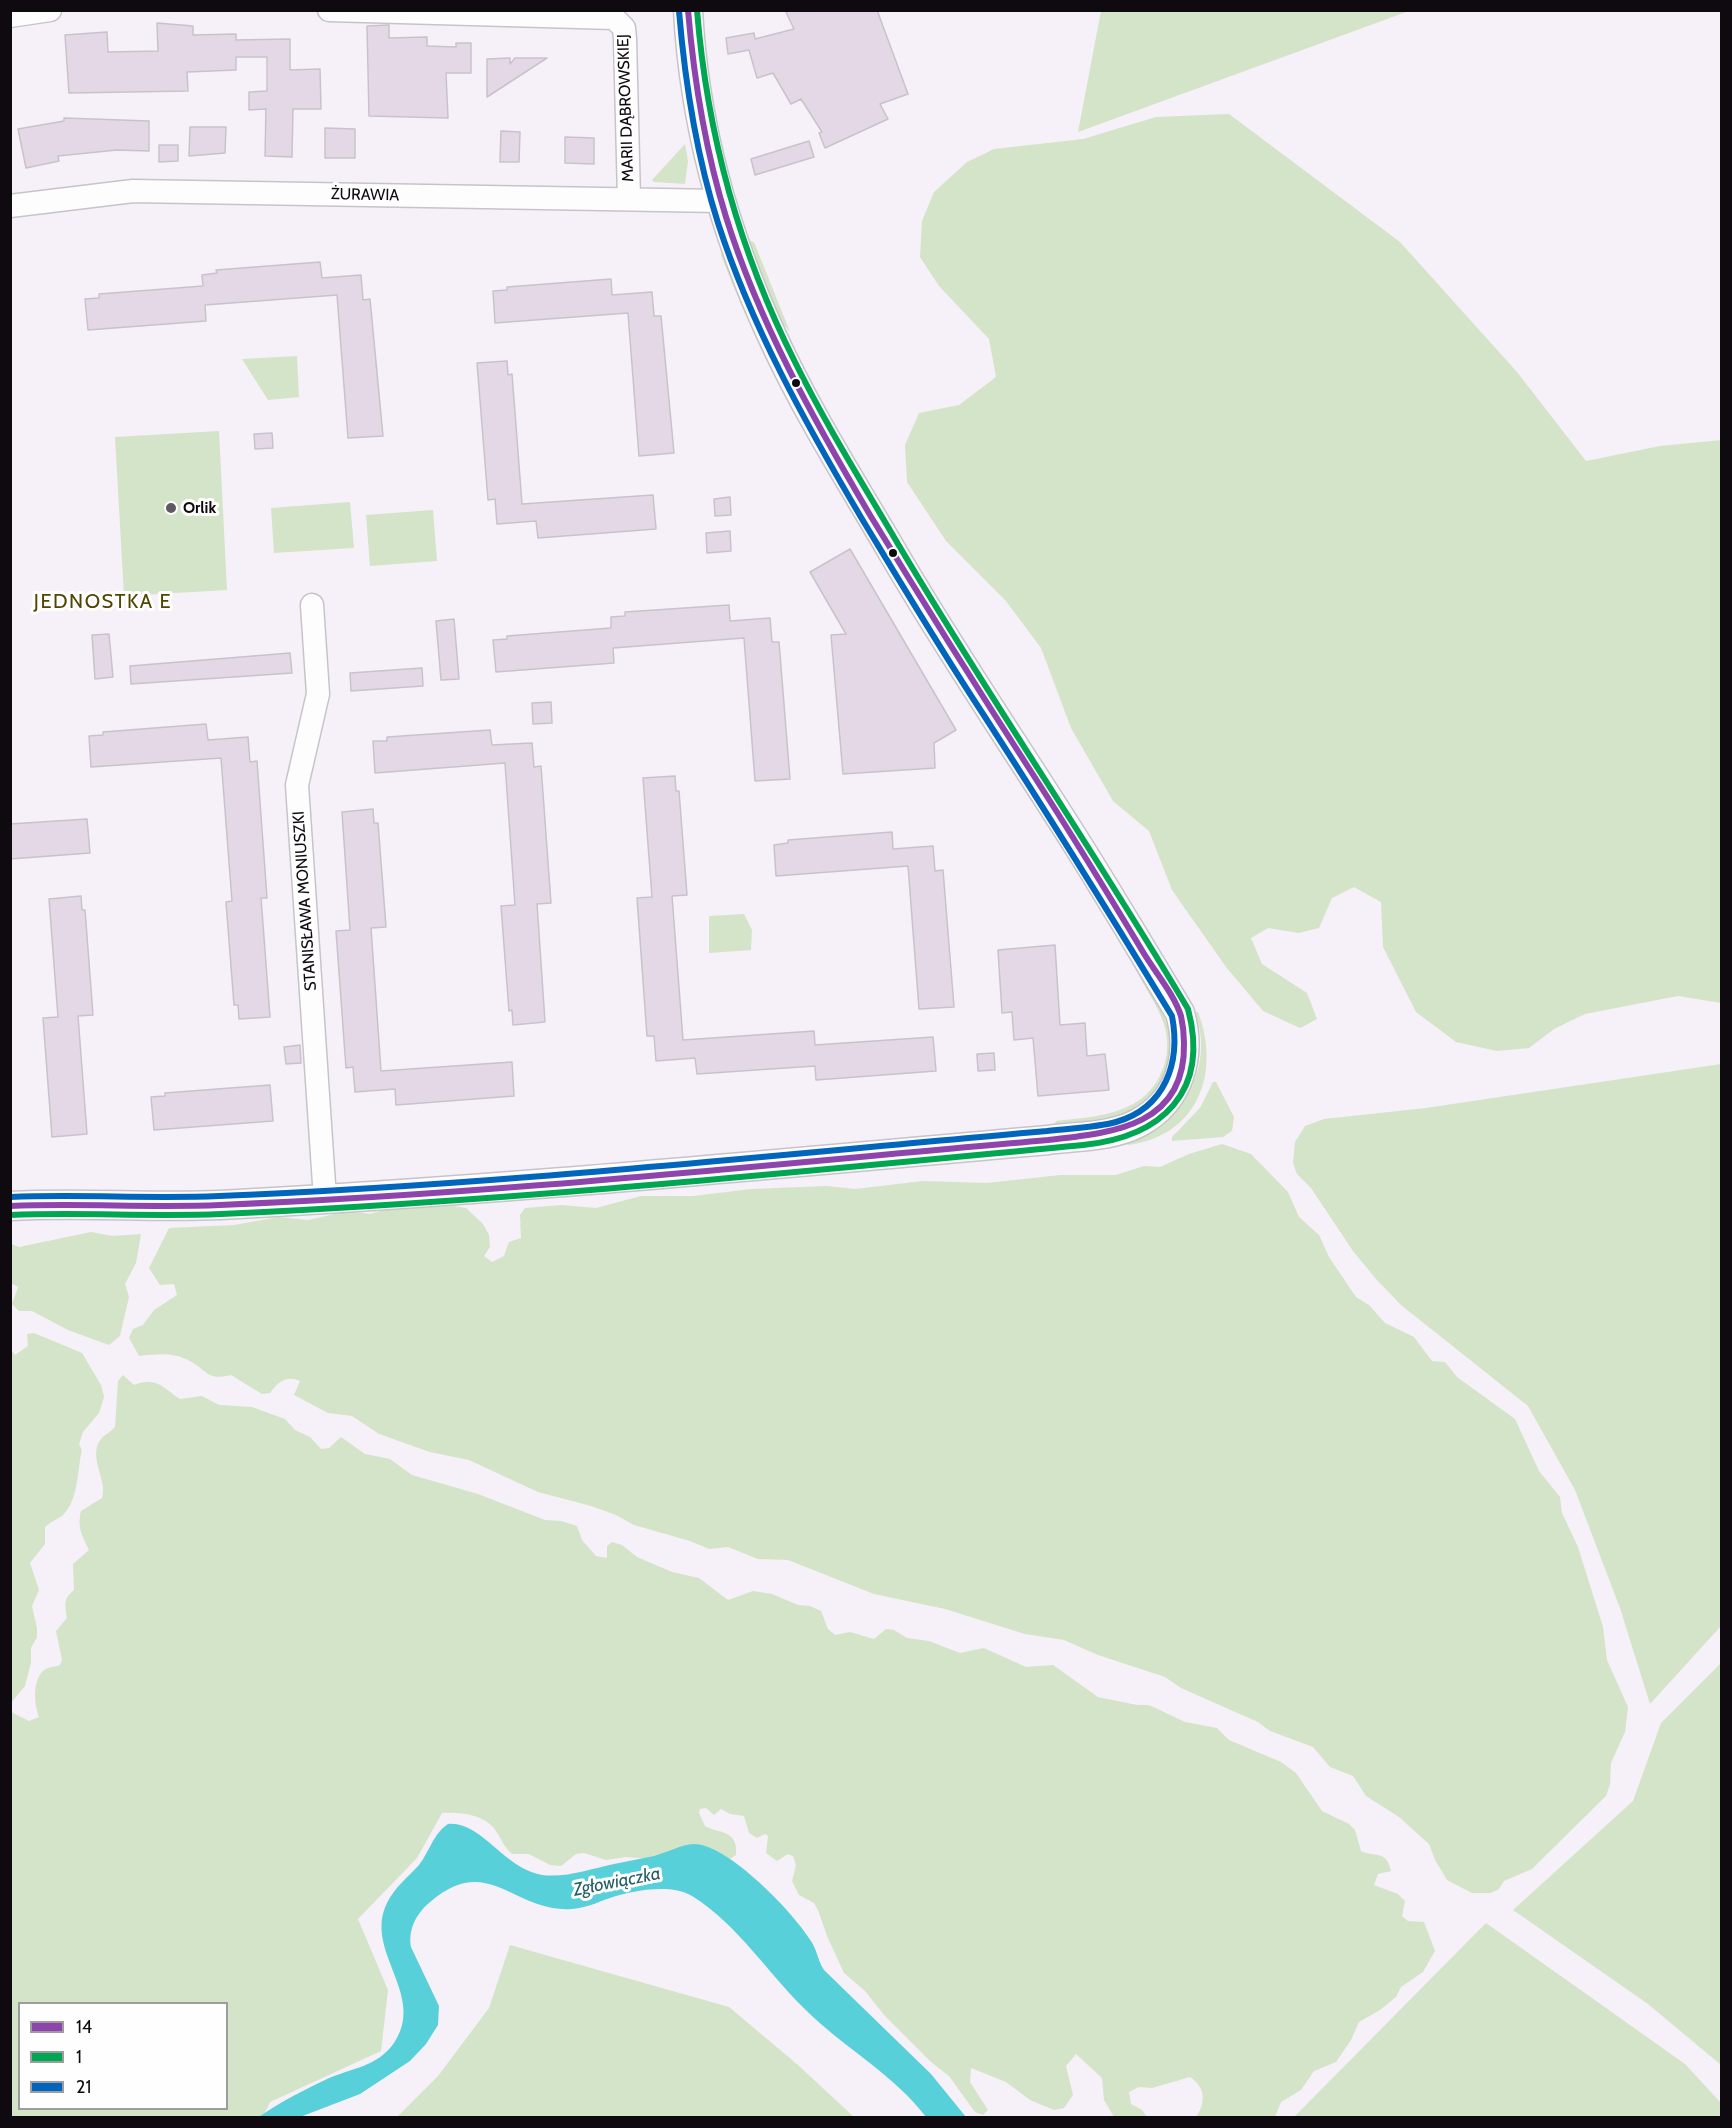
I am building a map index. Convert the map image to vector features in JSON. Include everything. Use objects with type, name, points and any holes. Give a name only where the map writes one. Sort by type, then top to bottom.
[{"type":"street","points":[[10,15],[50,10]]},
{"type":"street","name":"MARII DĄBROWSKIEJ","points":[[329,10],[614,18],[624,27],[625,39],[629,200]]},
{"type":"street","points":[[10,1206],[216,1205],[325,1199],[622,1178],[1098,1134],[1138,1123],[1163,1105],[1173,1091],[1184,1062],[1186,1043],[1180,1013],[1078,844],[939,630],[810,408],[762,316],[720,201],[695,84],[688,10]]},
{"type":"street","name":"ŻURAWIA","points":[[10,206],[133,191],[720,201]]},
{"type":"street","name":"STANISŁAWA MONIUSZKI","points":[[312,605],[318,694],[297,786],[325,1199]]},
{"type":"green space","points":[[1101,10],[1409,11],[1078,132]]},
{"type":"green space","points":[[1229,114],[1400,242],[1517,372],[1586,461],[1660,446],[1721,440],[1721,1003],[1678,996],[1585,1014],[1554,1029],[1529,1048],[1497,1051],[1456,1042],[1416,1012],[1383,947],[1381,902],[1354,887],[1332,898],[1319,928],[1299,933],[1268,928],[1251,938],[1262,964],[1307,993],[1317,1019],[1300,1028],[1263,1011],[1226,967],[1172,890],[1149,831],[1113,801],[1071,728],[1041,648],[1006,601],[946,541],[907,482],[905,445],[919,413],[959,405],[996,377],[989,339],[939,286],[920,257],[922,221],[934,192],[967,162],[994,149],[1083,139],[1156,117]]},
{"type":"green space","points":[[685,144],[688,161],[685,184],[654,182],[652,180]]},
{"type":"green space","points":[[754,242],[790,332],[775,314],[746,243]]},
{"type":"green space","points":[[722,250],[808,430],[807,436],[771,370],[750,325],[721,255]]},
{"type":"green space","points":[[297,356],[299,397],[268,400],[242,359]]},
{"type":"green space","name":"Orlik","points":[[219,431],[227,590],[124,596],[115,437]]},
{"type":"green space","points":[[350,502],[354,548],[274,553],[271,508]]},
{"type":"green space","points":[[433,510],[437,561],[370,566],[366,515]]},
{"type":"green space","points":[[1064,847],[1148,984],[1167,1024],[1171,1042],[1164,1076],[1158,1087],[1141,1104],[1112,1116],[1054,1126],[1056,1121],[1110,1113],[1137,1102],[1154,1086],[1167,1055],[1166,1032],[1162,1019],[1114,932],[1063,850]]},
{"type":"green space","points":[[744,914],[752,930],[751,950],[709,953],[709,916]]},
{"type":"green space","points":[[1195,1012],[1198,1012],[1207,1057],[1198,1098],[1187,1115],[1172,1129],[1152,1139],[1128,1145],[1126,1143],[1163,1123],[1189,1092],[1197,1074],[1201,1054],[1200,1034]]},
{"type":"green space","points":[[1721,1064],[1721,1626],[1650,1704],[1620,1608],[1575,1490],[1528,1406],[1401,1305],[1376,1279],[1353,1251],[1311,1188],[1297,1174],[1293,1163],[1295,1142],[1305,1126],[1324,1119],[1426,1108]]},
{"type":"green space","points":[[1213,1082],[1216,1082],[1234,1117],[1232,1131],[1223,1137],[1172,1141],[1172,1137],[1200,1108]]},
{"type":"green space","points":[[1222,1144],[1251,1154],[1288,1192],[1299,1217],[1319,1235],[1329,1257],[1356,1297],[1369,1305],[1385,1323],[1414,1337],[1432,1361],[1445,1362],[1457,1377],[1515,1419],[1539,1471],[1560,1497],[1562,1513],[1578,1547],[1603,1627],[1607,1660],[1628,1707],[1625,1732],[1611,1763],[1610,1784],[1606,1796],[1532,1869],[1504,1881],[1499,1889],[1491,1893],[1472,1893],[1447,1880],[1429,1844],[1399,1817],[1366,1796],[1353,1776],[1330,1767],[1313,1747],[1270,1731],[1258,1722],[1181,1688],[1165,1677],[1098,1655],[1064,1640],[1025,1634],[945,1609],[874,1594],[788,1560],[758,1559],[728,1547],[709,1549],[690,1541],[634,1525],[616,1515],[591,1506],[538,1492],[469,1460],[430,1452],[379,1434],[352,1416],[328,1413],[294,1395],[300,1381],[295,1379],[287,1379],[270,1393],[262,1394],[231,1375],[212,1376],[190,1361],[177,1356],[159,1354],[139,1356],[129,1338],[133,1329],[143,1325],[154,1310],[177,1295],[174,1284],[160,1285],[149,1268],[169,1228],[234,1225],[279,1217],[308,1220],[348,1211],[370,1214],[387,1209],[453,1206],[466,1208],[483,1224],[489,1235],[490,1247],[484,1256],[492,1262],[504,1256],[509,1242],[521,1238],[520,1215],[525,1208],[562,1205],[596,1208],[641,1196],[693,1196],[751,1189],[827,1186],[855,1189],[923,1181],[987,1183],[1060,1175],[1116,1175],[1144,1166],[1160,1167],[1189,1154]]},
{"type":"green space","points":[[91,1232],[113,1236],[141,1234],[136,1263],[125,1284],[129,1297],[120,1336],[109,1345],[68,1330],[32,1311],[19,1311],[12,1304],[18,1287],[11,1283],[11,1244],[19,1247]]},
{"type":"green space","points":[[34,1333],[82,1353],[101,1385],[104,1397],[99,1413],[83,1432],[79,1444],[82,1450],[77,1483],[69,1507],[64,1514],[45,1527],[45,1544],[30,1563],[39,1590],[32,1606],[37,1637],[31,1648],[31,1663],[25,1686],[11,1703],[11,1350],[15,1355],[28,1346],[27,1334]]},
{"type":"green space","points":[[123,1375],[134,1385],[148,1382],[158,1384],[180,1399],[202,1396],[219,1405],[252,1407],[285,1419],[295,1430],[310,1437],[321,1449],[329,1448],[341,1437],[365,1454],[390,1459],[412,1475],[478,1494],[545,1520],[561,1521],[577,1526],[582,1540],[596,1556],[607,1558],[607,1546],[612,1542],[622,1545],[637,1557],[672,1572],[699,1578],[728,1600],[753,1591],[772,1594],[798,1605],[810,1606],[821,1611],[828,1629],[835,1635],[850,1632],[874,1639],[886,1629],[894,1630],[907,1638],[929,1641],[960,1653],[984,1648],[1026,1667],[1053,1665],[1098,1697],[1137,1705],[1149,1705],[1185,1722],[1217,1728],[1229,1740],[1281,1762],[1296,1773],[1322,1811],[1349,1824],[1355,1830],[1361,1851],[1379,1855],[1386,1860],[1391,1871],[1378,1874],[1374,1885],[1398,1894],[1405,1901],[1402,1916],[1408,1921],[1424,1922],[1435,1951],[1423,1972],[1401,1987],[1396,1997],[1380,2010],[1359,2022],[1351,2040],[1336,2062],[1314,2071],[1301,2090],[1281,2102],[1275,2117],[1196,2117],[1202,2106],[1203,2095],[1199,2086],[1190,2077],[1152,2088],[1139,2087],[1129,2092],[1131,2104],[1142,2110],[1147,2117],[1114,2117],[1104,2100],[1102,2078],[1076,2054],[1066,2066],[1073,2095],[1064,2108],[1054,2110],[1030,2100],[1006,2082],[971,2068],[970,2082],[988,2110],[983,2115],[975,2112],[949,2076],[931,2062],[884,2015],[865,1991],[844,1973],[818,1910],[814,1903],[799,1895],[792,1881],[796,1865],[793,1856],[788,1854],[777,1861],[766,1853],[768,1836],[765,1834],[757,1838],[749,1833],[744,1816],[730,1814],[721,1809],[714,1815],[706,1808],[700,1809],[699,1813],[705,1826],[726,1834],[734,1841],[736,1855],[722,1864],[626,1857],[606,1860],[584,1853],[576,1854],[561,1866],[550,1865],[529,1854],[512,1854],[491,1825],[479,1818],[464,1814],[442,1813],[417,1858],[358,1919],[388,1990],[381,2051],[270,2102],[263,2117],[11,2118],[11,1712],[29,1721],[39,1717],[35,1694],[38,1678],[50,1667],[60,1665],[62,1660],[56,1631],[67,1618],[66,1603],[68,1596],[74,1590],[73,1564],[89,1550],[80,1527],[81,1511],[102,1498],[97,1446],[101,1439],[115,1427],[118,1381]]},
{"type":"green space","points":[[1721,1663],[1721,2065],[1648,2004],[1513,1910],[1633,1801],[1661,1723]]},
{"type":"green space","points":[[1486,1923],[1685,2064],[1721,2103],[1721,2117],[1294,2117]]},
{"type":"green space","points":[[510,1945],[729,2007],[798,2065],[854,2117],[397,2117],[438,2076],[489,2008]]},
{"type":"water","name":"Zgłowiączka","points":[[448,1824],[460,1825],[472,1830],[516,1864],[542,1875],[578,1872],[654,1856],[689,1844],[708,1847],[724,1855],[759,1882],[790,1914],[811,1941],[824,1970],[931,2074],[966,2117],[926,2117],[914,2102],[886,2076],[811,2015],[724,1921],[684,1892],[665,1889],[644,1890],[572,1909],[551,1908],[485,1883],[468,1883],[450,1888],[429,1903],[420,1912],[412,1929],[411,1947],[439,2006],[438,2025],[426,2044],[410,2061],[360,2094],[300,2117],[259,2117],[318,2083],[372,2062],[394,2043],[402,2025],[403,2008],[400,1990],[387,1956],[382,1921],[387,1903],[394,1892],[419,1865],[435,1838]]},
{"type":"building","points":[[785,10],[877,10],[908,94],[880,104],[888,119],[825,148],[819,133],[822,132],[801,99],[791,104],[773,73],[757,78],[749,50],[728,54],[726,38],[754,33],[755,39],[794,29]]},
{"type":"building","points":[[157,23],[193,26],[193,35],[236,34],[236,40],[290,39],[290,70],[320,69],[321,109],[293,109],[292,157],[265,156],[266,109],[249,110],[249,92],[267,91],[267,57],[236,57],[236,70],[187,72],[188,91],[69,93],[65,35],[107,32],[108,52],[158,51]]},
{"type":"building","points":[[389,25],[389,38],[427,37],[427,46],[456,47],[456,43],[471,43],[471,73],[446,73],[448,118],[369,116],[367,26]]},
{"type":"building","points":[[510,58],[510,64],[515,58],[547,58],[487,97],[487,59]]},
{"type":"building","points":[[64,118],[149,121],[149,151],[117,150],[58,156],[59,161],[26,168],[18,129],[64,121]]},
{"type":"building","points":[[190,127],[226,127],[225,153],[189,156]]},
{"type":"building","points":[[325,128],[355,129],[355,158],[325,158]]},
{"type":"building","points":[[501,131],[520,132],[519,162],[500,162]]},
{"type":"building","points":[[565,137],[594,138],[594,164],[565,163]]},
{"type":"building","points":[[809,141],[814,157],[755,175],[751,159]]},
{"type":"building","points":[[159,145],[178,145],[178,161],[159,162]]},
{"type":"building","points":[[320,262],[322,278],[361,275],[363,300],[370,299],[383,436],[348,438],[337,295],[205,305],[206,321],[88,330],[85,299],[99,298],[99,294],[203,286],[202,275],[217,273],[216,270]]},
{"type":"building","points":[[611,279],[612,295],[652,292],[654,316],[661,316],[674,453],[639,456],[628,313],[495,323],[493,291],[507,290],[507,287]]},
{"type":"building","points":[[507,361],[508,375],[512,374],[522,504],[653,495],[656,529],[538,538],[536,521],[497,524],[495,499],[488,500],[477,363]]},
{"type":"building","points":[[272,433],[273,448],[255,449],[254,434]]},
{"type":"building","points":[[730,497],[731,515],[715,516],[714,499]]},
{"type":"building","points":[[730,531],[731,551],[707,553],[706,533]]},
{"type":"building","points":[[850,549],[956,730],[934,743],[935,768],[843,774],[831,635],[846,634],[810,572]]},
{"type":"building","points":[[729,605],[730,621],[770,618],[772,642],[779,642],[790,779],[755,781],[744,638],[613,648],[614,663],[496,672],[493,640],[507,639],[507,636],[611,628],[611,617],[625,616],[625,612]]},
{"type":"building","points":[[454,619],[459,679],[441,680],[436,621]]},
{"type":"building","points":[[109,634],[113,677],[95,679],[92,635]]},
{"type":"building","points":[[290,653],[292,673],[131,684],[130,666]]},
{"type":"building","points":[[422,668],[423,686],[351,691],[350,673]]},
{"type":"building","points":[[551,702],[552,723],[533,724],[532,703]]},
{"type":"building","points":[[206,724],[208,740],[248,737],[250,762],[257,761],[267,898],[261,898],[270,1017],[239,1019],[238,1005],[234,1005],[226,902],[232,901],[221,758],[91,767],[89,736],[103,735],[103,732]]},
{"type":"building","points":[[490,730],[492,745],[532,743],[534,767],[541,766],[551,903],[537,904],[545,1022],[513,1025],[512,1010],[509,1011],[501,906],[515,905],[505,763],[375,773],[373,741],[387,741],[387,737]]},
{"type":"building","points":[[675,776],[676,791],[679,791],[687,895],[672,896],[683,1040],[814,1031],[815,1045],[933,1037],[936,1071],[816,1080],[815,1066],[697,1074],[695,1058],[656,1061],[654,1036],[647,1036],[637,898],[652,897],[643,778]]},
{"type":"building","points":[[373,809],[374,823],[378,823],[386,927],[371,928],[381,1071],[512,1062],[514,1096],[396,1105],[395,1089],[355,1092],[353,1067],[346,1068],[336,931],[350,930],[342,812]]},
{"type":"building","points":[[87,819],[90,853],[10,859],[10,824]]},
{"type":"building","points":[[892,832],[893,849],[933,846],[935,871],[943,870],[954,1007],[919,1009],[908,866],[776,876],[774,845],[788,843],[788,840]]},
{"type":"building","points":[[81,896],[82,910],[85,910],[93,1015],[78,1016],[87,1134],[52,1137],[43,1018],[58,1017],[49,899]]},
{"type":"building","points":[[1055,945],[1060,1025],[1085,1023],[1087,1056],[1105,1054],[1109,1090],[1038,1096],[1033,1038],[1014,1040],[1012,1012],[1002,1013],[998,950]]},
{"type":"building","points":[[300,1045],[301,1063],[286,1064],[284,1047]]},
{"type":"building","points":[[994,1053],[995,1070],[978,1071],[977,1054]]},
{"type":"building","points":[[270,1085],[273,1121],[154,1130],[151,1097],[165,1096],[165,1093]]},
{"type":"transit line","name":"14","points":[[10,1206],[220,1205],[427,1194],[1048,1140],[1096,1134],[1119,1128],[1140,1120],[1158,1109],[1172,1093],[1181,1071],[1184,1043],[1181,1016],[1174,1000],[870,515],[809,407],[771,333],[739,256],[712,166],[701,115],[688,10]]},
{"type":"transit line","name":"1","points":[[10,1215],[221,1214],[437,1202],[653,1185],[1083,1145],[1111,1140],[1136,1132],[1157,1120],[1173,1105],[1185,1086],[1192,1064],[1193,1038],[1188,1009],[898,544],[819,409],[775,320],[757,278],[729,191],[709,102],[697,10]]},
{"type":"transit line","name":"21","points":[[10,1197],[193,1197],[427,1185],[1082,1128],[1116,1122],[1133,1115],[1158,1095],[1166,1081],[1174,1050],[1172,1016],[862,519],[801,411],[764,338],[732,262],[703,171],[688,92],[679,11]]},
{"type":"place","name":"Orlik","points":[[171,508]]},
{"type":"district","name":"JEDNOSTKA E","points":[[103,602]]}]
